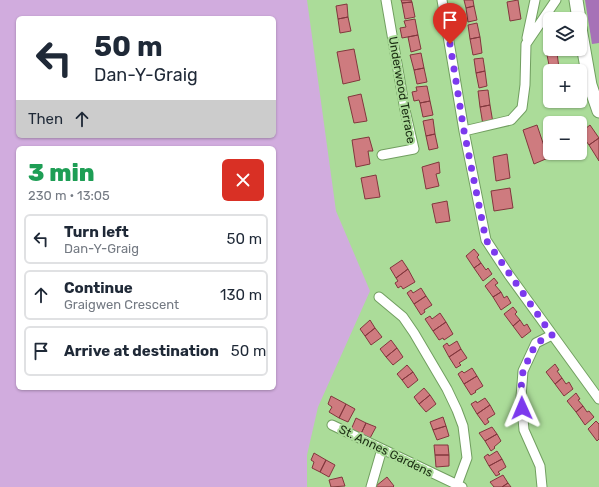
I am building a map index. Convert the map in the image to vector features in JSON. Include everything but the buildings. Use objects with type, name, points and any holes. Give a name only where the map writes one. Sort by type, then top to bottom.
[{"type":"main road","points":[[576,0],[578,12]]},
{"type":"main road","points":[[585,56],[590,85],[599,111]]},
{"type":"street","name":"Underwood Terrace","points":[[382,155],[414,149],[405,110],[386,0]]},
{"type":"street","points":[[442,0],[464,131],[486,240],[552,335],[599,399]]},
{"type":"street","points":[[464,131],[511,120],[522,108],[525,85],[526,44],[535,0]]},
{"type":"street","points":[[526,44],[556,0]]},
{"type":"street","points":[[379,297],[403,318],[414,333],[447,389],[457,410],[463,426],[467,458],[459,486]]},
{"type":"street","points":[[542,487],[540,466],[524,430],[520,397],[523,371],[536,343],[552,335]]},
{"type":"street","name":"St. Annes Gardens","points":[[332,425],[459,486]]},
{"type":"street","points":[[371,487],[382,449]]},
{"type":"shaded area","points":[[0,0],[307,0],[336,211],[370,291],[318,407],[307,455],[307,487],[0,487]]},
{"type":"shaded area","points":[[585,0],[599,0],[599,43],[592,44]]},
{"type":"route","points":[[450,44],[464,131],[486,240],[552,335],[536,343],[523,371],[520,397],[522,408]]}]
